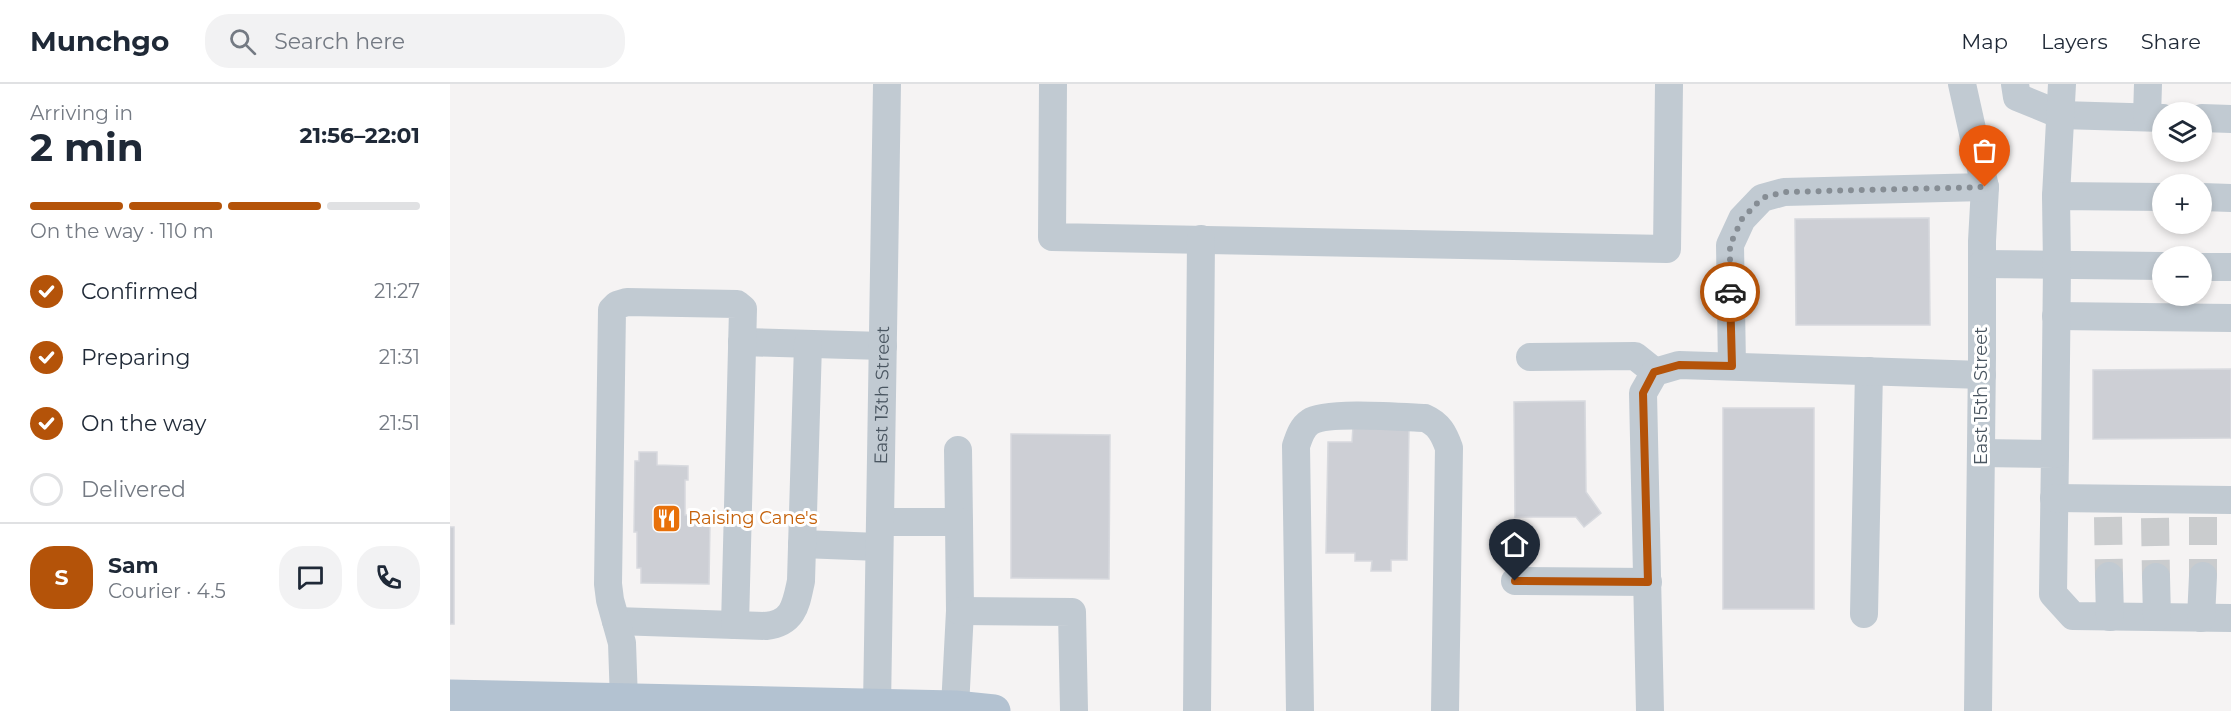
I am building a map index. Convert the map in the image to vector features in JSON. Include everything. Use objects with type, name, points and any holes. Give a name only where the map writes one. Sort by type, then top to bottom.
[{"type":"main road","points":[[450,696],[955,707],[994,711]]},
{"type":"street","name":"East 13th Street","points":[[877,706],[887,84]]},
{"type":"street","points":[[1053,84],[1052,237],[1667,249],[1669,84]]},
{"type":"street","name":"East 15th Street","points":[[1962,84],[1985,187],[1982,264],[1978,711]]},
{"type":"street","points":[[2015,84],[2017,97],[2061,115],[2152,117]]},
{"type":"street","points":[[2062,84],[2056,196],[2053,594],[2073,616],[2231,618]]},
{"type":"street","points":[[2148,84],[2152,103]]},
{"type":"street","points":[[2212,118],[2231,119]]},
{"type":"street","points":[[1732,366],[1730,245],[1742,219],[1762,198],[1784,192],[1985,187]]},
{"type":"street","points":[[2056,196],[2152,197]]},
{"type":"street","points":[[2212,197],[2231,198]]},
{"type":"street","points":[[1197,711],[1201,239]]},
{"type":"street","points":[[1982,264],[2152,266]]},
{"type":"street","points":[[2212,267],[2231,267]]},
{"type":"street","points":[[624,700],[624,657],[608,584],[612,310],[627,302],[737,304],[743,309],[735,625]]},
{"type":"street","points":[[2056,316],[2231,318]]},
{"type":"street","points":[[742,342],[883,346]]},
{"type":"street","points":[[616,621],[776,625],[789,617],[797,600],[801,580],[807,344]]},
{"type":"street","points":[[1530,357],[1635,356],[1654,372]]},
{"type":"street","points":[[1650,711],[1643,393],[1654,372],[1679,365],[1982,375]]},
{"type":"street","points":[[1864,614],[1869,371]]},
{"type":"street","points":[[1300,711],[1296,446],[1300,434],[1310,422],[1321,417],[1339,416],[1425,418],[1434,422],[1444,434],[1449,448],[1445,711]]},
{"type":"street","points":[[955,707],[960,611],[958,450]]},
{"type":"street","points":[[1981,453],[2055,454]]},
{"type":"street","points":[[2054,498],[2108,508],[2202,508],[2231,500]]},
{"type":"street","points":[[802,544],[959,522]]},
{"type":"street","points":[[2109,576],[2110,616]]},
{"type":"street","points":[[2201,618],[2203,576]]},
{"type":"street","points":[[2156,577],[2157,617]]},
{"type":"street","points":[[1515,581],[1648,582]]},
{"type":"street","points":[[960,611],[1072,612],[1074,711]]},
{"type":"building","points":[[1929,218],[1930,325],[1796,325],[1795,219]]},
{"type":"building","points":[[2231,369],[2231,438],[2093,439],[2093,370]]},
{"type":"building","points":[[1585,401],[1586,492],[1601,513],[1584,527],[1576,517],[1515,517],[1514,402]]},
{"type":"building","points":[[1723,408],[1814,408],[1814,609],[1723,609]]},
{"type":"building","points":[[1353,426],[1409,427],[1407,560],[1391,560],[1391,571],[1371,571],[1372,561],[1355,561],[1355,553],[1326,553],[1328,442],[1352,442]]},
{"type":"building","points":[[1011,434],[1110,435],[1109,579],[1011,578]]},
{"type":"building","name":"Raising Cane's","points":[[639,452],[657,452],[657,465],[688,466],[688,480],[685,480],[685,515],[700,515],[700,521],[710,521],[709,584],[641,583],[641,568],[637,568],[637,532],[634,532],[635,461],[639,461]]},
{"type":"building","points":[[450,527],[454,527],[454,624],[450,624]]},
{"type":"tunnel","points":[[2108,517],[2109,576]]},
{"type":"tunnel","points":[[2203,517],[2203,576]]},
{"type":"tunnel","points":[[2155,518],[2156,577]]},
{"type":"way so far","points":[[1730,292],[1730,245],[1742,219],[1762,198],[1784,192],[1985,187]]},
{"type":"place","name":"Raising Cane's","points":[[667,518]]},
{"type":"route","points":[[1515,581],[1648,582],[1643,393],[1654,372],[1679,365],[1732,366],[1730,292]]}]
